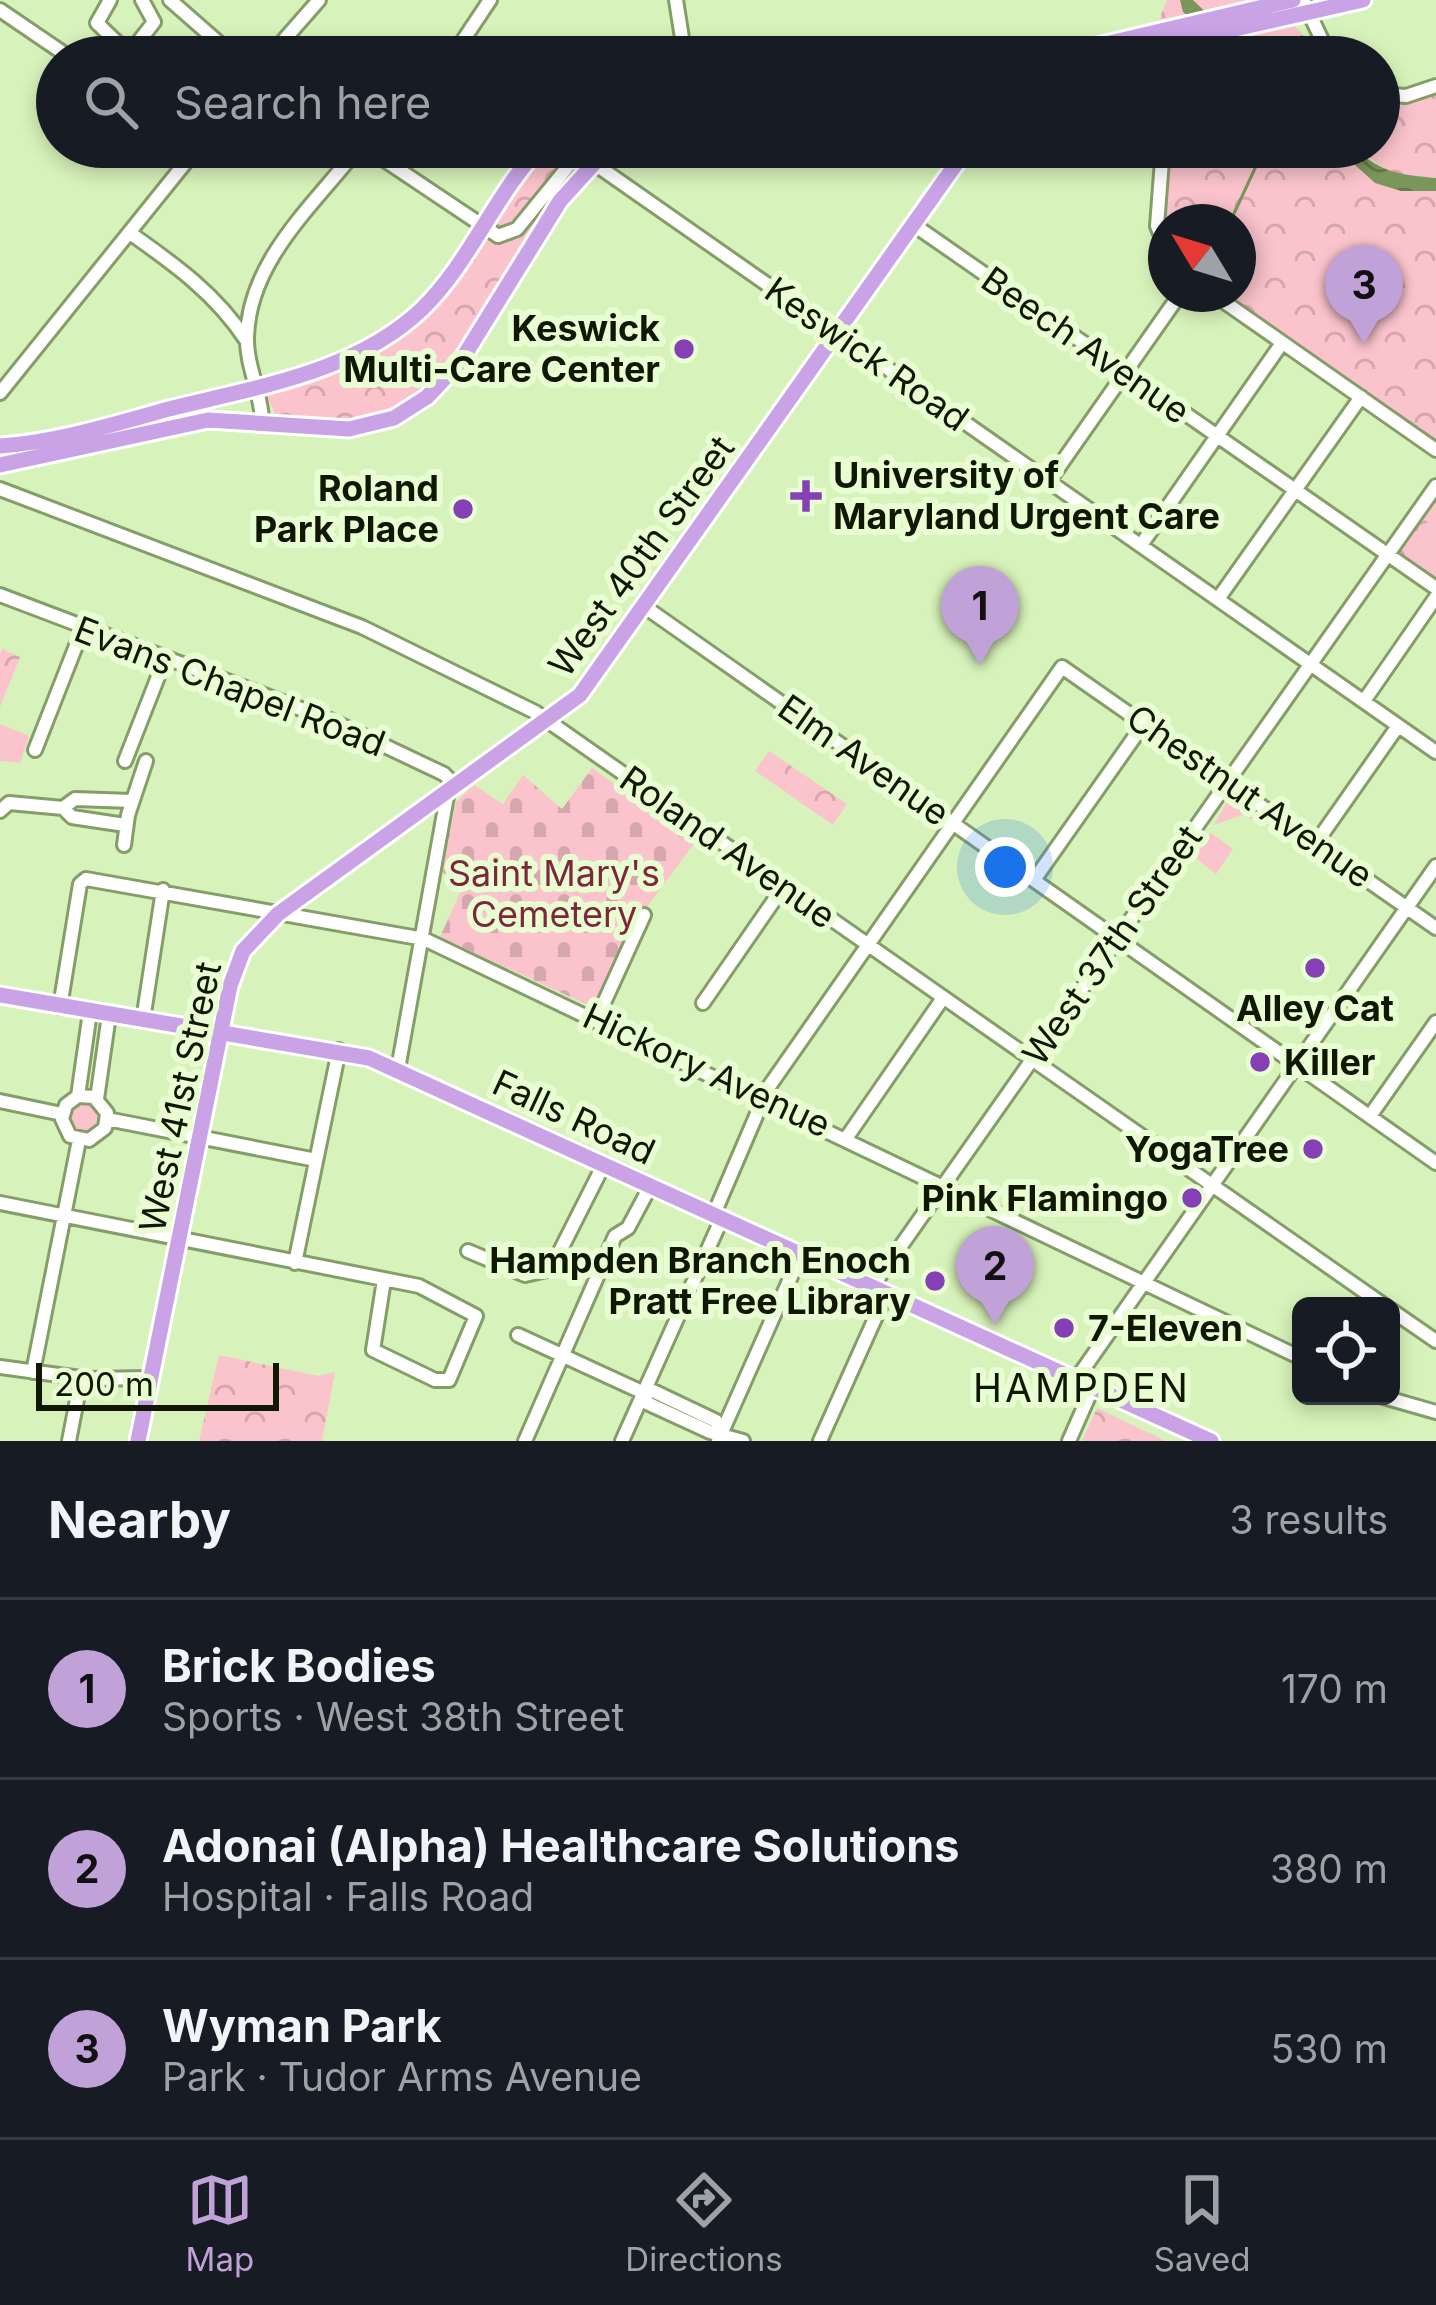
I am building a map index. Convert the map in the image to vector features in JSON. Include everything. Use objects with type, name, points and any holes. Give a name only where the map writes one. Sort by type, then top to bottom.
[{"type":"main road","points":[[1159,36],[1293,0]]},
{"type":"main road","points":[[1260,11],[1363,0]]},
{"type":"main road","points":[[0,446],[44,441],[336,362],[402,325],[448,279],[525,168]]},
{"type":"main road","points":[[0,465],[190,423],[262,420],[332,429],[365,427],[394,418],[427,397],[476,340],[560,201],[587,168]]},
{"type":"main road","name":"West 40th Street","points":[[452,788],[547,721],[589,684],[953,168]]},
{"type":"main road","name":"West 41st Street","points":[[138,1441],[221,1032],[243,951],[284,910],[452,788]]},
{"type":"main road","name":"Falls Road","points":[[1,1001],[339,1050],[398,1069],[1211,1441]]},
{"type":"main road","name":"Falls Road","points":[[1092,1389],[1098,1398],[1186,1441]]},
{"type":"street","points":[[110,0],[97,23],[110,36]]},
{"type":"street","points":[[143,0],[154,17],[144,36]]},
{"type":"street","points":[[170,0],[211,36]]},
{"type":"street","points":[[287,36],[319,0]]},
{"type":"street","points":[[466,36],[490,0]]},
{"type":"street","points":[[676,0],[682,36]]},
{"type":"street","points":[[1310,4],[1322,36]]},
{"type":"street","points":[[0,10],[38,36]]},
{"type":"street","points":[[1400,96],[1436,86]]},
{"type":"street","points":[[0,394],[181,168]]},
{"type":"street","points":[[262,420],[247,341],[250,311],[263,270],[345,168]]},
{"type":"street","points":[[394,168],[498,236],[510,233],[567,168]]},
{"type":"street","name":"Keswick Road","points":[[601,168],[1436,752]]},
{"type":"street","points":[[1159,204],[1161,168]]},
{"type":"street","name":"Beech Avenue","points":[[914,225],[1436,588]]},
{"type":"street","points":[[130,232],[231,316],[247,341]]},
{"type":"street","points":[[231,316],[250,311]]},
{"type":"street","points":[[1049,481],[1167,312]]},
{"type":"street","points":[[1238,312],[1436,450]]},
{"type":"street","points":[[1141,545],[1282,343]]},
{"type":"street","points":[[1218,599],[1361,398]]},
{"type":"street","name":"West 37th Street","points":[[820,1441],[857,1357],[879,1290],[944,1184],[1436,486]]},
{"type":"street","name":"Roland Avenue","points":[[4,488],[374,632],[547,721],[1372,1297]]},
{"type":"street","name":"Evans Chapel Road","points":[[0,595],[331,720],[444,774],[452,788]]},
{"type":"street","points":[[1364,701],[1436,597]]},
{"type":"street","name":"Elm Avenue","points":[[645,607],[1436,1162]]},
{"type":"street","points":[[35,750],[83,628]]},
{"type":"street","points":[[125,761],[165,659]]},
{"type":"street","name":"Chestnut Avenue","points":[[953,823],[1062,667],[1436,928]]},
{"type":"street","points":[[1034,880],[1144,722]]},
{"type":"street","points":[[1316,842],[1398,726]]},
{"type":"street","points":[[124,845],[125,825],[146,760]]},
{"type":"street","points":[[398,1069],[452,788]]},
{"type":"street","points":[[0,811],[9,803],[63,808],[75,800],[132,801]]},
{"type":"street","points":[[63,808],[72,817],[125,825]]},
{"type":"street","points":[[622,1441],[764,1097],[953,823]]},
{"type":"street","points":[[1075,1381],[1436,866]]},
{"type":"street","name":"Hickory Avenue","points":[[60,1007],[82,880],[284,910],[424,939],[764,1097],[1292,1354]]},
{"type":"street","points":[[703,1003],[784,886]]},
{"type":"street","points":[[143,1020],[163,890]]},
{"type":"street","points":[[597,1018],[644,915]]},
{"type":"street","points":[[847,1137],[943,998]]},
{"type":"street","points":[[62,1114],[78,1096],[90,1012]]},
{"type":"street","points":[[107,1118],[97,1099],[109,1015]]},
{"type":"street","points":[[1370,1116],[1436,1022]]},
{"type":"street","points":[[295,1263],[339,1050]]},
{"type":"street","points":[[78,1096],[97,1099]]},
{"type":"street","points":[[0,1100],[62,1114]]},
{"type":"street","points":[[62,1114],[67,1132],[79,1140],[98,1136],[107,1118]]},
{"type":"street","points":[[107,1118],[316,1160]]},
{"type":"street","points":[[33,1372],[79,1140]]},
{"type":"street","points":[[468,1250],[525,1275],[551,1269],[604,1164]]},
{"type":"street","points":[[525,1441],[615,1237],[628,1228],[651,1185]]},
{"type":"street","points":[[0,1203],[419,1286],[476,1316],[449,1380],[435,1380],[374,1350],[384,1280]]},
{"type":"street","points":[[720,1436],[801,1254]]},
{"type":"street","name":"Roland Avenue","points":[[1400,1316],[1436,1341]]},
{"type":"street","points":[[518,1335],[644,1393],[647,1402],[710,1432],[743,1441]]},
{"type":"street","points":[[0,1367],[81,1378],[151,1378]]},
{"type":"street","points":[[69,1441],[81,1378]]},
{"type":"street","points":[[1069,1441],[1092,1389]]},
{"type":"street","points":[[1400,1402],[1436,1412]]},
{"type":"green space","points":[[1167,0],[1249,0],[1159,20]]},
{"type":"green space","points":[[1295,26],[1304,36],[1228,36]]},
{"type":"green space","points":[[1436,92],[1436,178],[1392,174],[1384,168],[1400,168],[1400,101]]},
{"type":"green space","points":[[532,168],[589,168],[500,304],[437,379],[403,405],[368,422],[335,425],[277,418],[264,390],[324,375],[391,341]]},
{"type":"green space","points":[[1166,168],[1375,168],[1392,181],[1436,182],[1436,445],[1246,312],[1256,312],[1256,204],[1164,204]]},
{"type":"green space","points":[[1436,493],[1436,580],[1395,551]]},
{"type":"green space","points":[[1436,511],[1436,565],[1409,545]]},
{"type":"green space","points":[[2,649],[20,657],[0,707],[0,654]]},
{"type":"green space","points":[[0,724],[29,736],[20,763],[0,761]]},
{"type":"green space","points":[[769,751],[847,804],[833,825],[755,771]]},
{"type":"green space","name":"Saint Mary's Cemetery","points":[[592,768],[696,841],[635,923],[594,1008],[440,937],[464,884],[442,872],[456,802],[474,785],[503,804],[523,775],[562,809]]},
{"type":"green space","points":[[1230,796],[1259,816],[1250,819],[1245,814],[1214,825]]},
{"type":"green space","points":[[1211,833],[1233,849],[1216,874],[1194,857]]},
{"type":"green space","points":[[88,1100],[100,1109],[102,1125],[84,1136],[70,1129],[67,1114],[77,1102]]},
{"type":"green space","points":[[219,1355],[318,1376],[335,1372],[322,1441],[199,1441]]},
{"type":"green space","points":[[1097,1408],[1166,1441],[1082,1441]]},
{"type":"water","points":[[1180,0],[1193,0],[1231,36],[1210,36],[1183,12]]},
{"type":"water","points":[[1358,168],[1436,178],[1436,191],[1401,191],[1375,183]]},
{"type":"waterway","points":[[1238,204],[1255,168]]},
{"type":"place","name":"Wyman Park","points":[[1364,344]]},
{"type":"place","name":"Keswick Multi-Care Center","points":[[684,349]]},
{"type":"place","name":"University of Maryland Urgent Care","points":[[806,496]]},
{"type":"place","name":"Roland Park Place","points":[[463,509]]},
{"type":"place","name":"Brick Bodies","points":[[980,665]]},
{"type":"place","name":"Alley Cat","points":[[1315,968]]},
{"type":"place","name":"Killer","points":[[1260,1062]]},
{"type":"place","name":"YogaTree","points":[[1313,1149]]},
{"type":"place","name":"Pink Flamingo","points":[[1192,1198]]},
{"type":"place","name":"Hampden Branch Enoch Pratt Free Library","points":[[935,1281]]},
{"type":"place","name":"Adonai (Alpha) Healthcare Solutions","points":[[995,1325]]},
{"type":"place","name":"7-Eleven","points":[[1064,1328]]},
{"type":"district","name":"HAMPDEN","points":[[1082,1388]]}]
